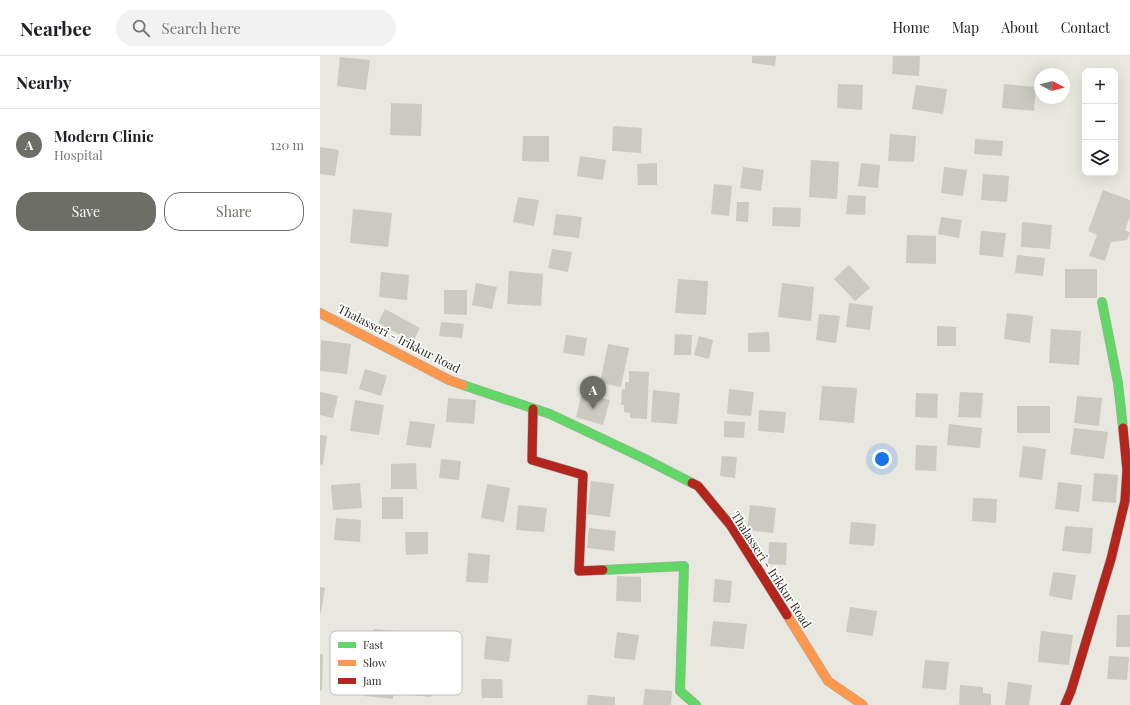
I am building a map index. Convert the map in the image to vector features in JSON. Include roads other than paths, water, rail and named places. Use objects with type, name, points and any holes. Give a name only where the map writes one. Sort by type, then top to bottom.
[{"type":"street","points":[[1065,705],[1071,691],[1091,626],[1126,501],[1127,470],[1119,389],[1102,302]]},
{"type":"street","name":"Thalasseri - Irikkur Road","points":[[320,312],[449,380],[550,414],[698,486],[731,526],[828,681],[863,705]]},
{"type":"street","points":[[533,409],[532,460],[583,475],[578,571],[684,566],[680,691],[696,705]]},
{"type":"place","name":"Modern Clinic","points":[[593,409]]}]
